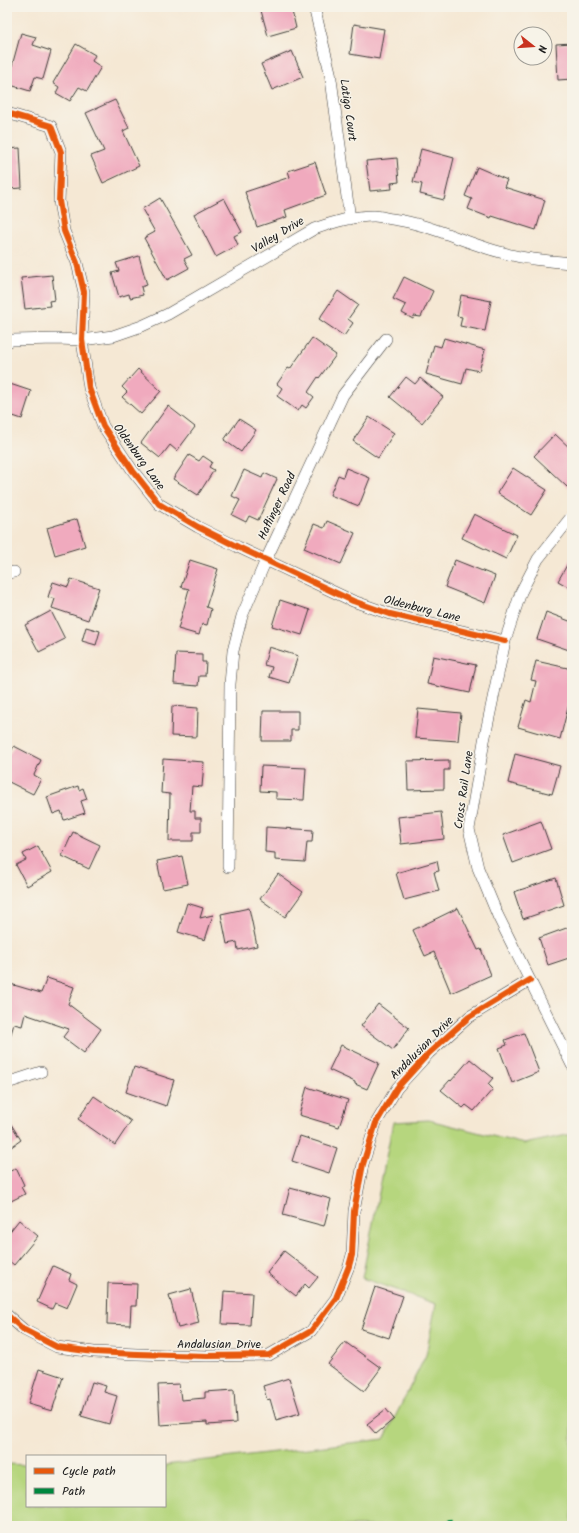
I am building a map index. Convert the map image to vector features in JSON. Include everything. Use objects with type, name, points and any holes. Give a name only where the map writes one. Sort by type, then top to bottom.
[{"type":"street","name":"Latigo Court","points":[[314,7],[330,72],[350,219]]},
{"type":"street","name":"Oldenburg Lane","points":[[7,113],[51,126],[61,152],[59,201],[64,231],[77,263],[84,292],[82,340],[89,388],[103,426],[133,471],[159,504],[198,527],[353,601],[390,614],[505,641]]},
{"type":"street","name":"Valley Drive","points":[[7,342],[12,340],[82,340],[113,336],[142,326],[168,314],[314,229],[340,220],[374,216],[405,220],[501,253],[538,260],[572,263]]},
{"type":"street","name":"Haflinger Road","points":[[228,867],[230,684],[233,651],[242,616],[266,560],[344,395],[386,340]]},
{"type":"street","name":"Cross Rail Lane","points":[[572,516],[538,558],[521,592],[505,641],[484,741],[469,829],[478,868],[498,916],[572,1065]]},
{"type":"street","name":"Andalusian Drive","points":[[7,1315],[24,1330],[57,1347],[94,1352],[207,1356],[269,1355],[311,1331],[336,1298],[349,1266],[352,1255],[354,1211],[363,1164],[376,1123],[397,1088],[429,1053],[469,1017],[530,980]]},
{"type":"street","points":[[7,1083],[41,1072]]},
{"type":"green space","points":[[429,1120],[524,1144],[572,1134],[572,1526],[7,1526],[7,1464],[26,1465],[26,1507],[166,1507],[166,1465],[384,1439],[426,1355],[436,1304],[362,1278],[393,1122]]},
{"type":"building","points":[[260,7],[291,7],[296,28],[268,36]]},
{"type":"building","points":[[354,24],[384,29],[379,59],[350,54]]},
{"type":"building","points":[[21,33],[36,37],[33,45],[51,51],[43,79],[35,77],[30,91],[7,84]]},
{"type":"building","points":[[572,43],[572,79],[558,80],[556,44]]},
{"type":"building","points":[[76,44],[95,55],[92,61],[101,67],[87,91],[79,87],[70,101],[56,93],[59,87],[53,83]]},
{"type":"building","points":[[292,51],[303,77],[272,90],[261,64]]},
{"type":"building","points":[[115,100],[129,128],[123,131],[139,166],[103,183],[91,156],[104,151],[86,113]]},
{"type":"building","points":[[20,148],[22,188],[7,189],[7,149]]},
{"type":"building","points":[[421,149],[454,158],[444,200],[420,194],[422,184],[413,182]]},
{"type":"building","points":[[397,158],[399,182],[391,183],[392,189],[370,191],[366,161]]},
{"type":"building","points":[[315,162],[326,195],[285,210],[287,217],[257,227],[245,192],[290,177],[288,171]]},
{"type":"building","points":[[477,167],[507,180],[504,187],[545,200],[536,230],[492,216],[491,218],[468,209],[472,199],[465,196]]},
{"type":"building","points":[[160,198],[192,255],[184,259],[189,268],[167,280],[144,238],[155,232],[142,209]]},
{"type":"building","points":[[224,198],[242,232],[234,236],[238,245],[216,257],[194,214]]},
{"type":"building","points":[[139,256],[147,285],[141,287],[143,295],[130,298],[129,294],[119,297],[112,273],[119,271],[116,263]]},
{"type":"building","points":[[52,275],[55,300],[49,301],[50,306],[25,309],[21,278]]},
{"type":"building","points":[[404,277],[433,291],[421,317],[414,316],[413,319],[402,313],[406,305],[393,299]]},
{"type":"building","points":[[338,291],[358,305],[348,319],[353,323],[344,336],[319,319]]},
{"type":"building","points":[[461,295],[491,301],[485,331],[460,326],[462,317],[457,316]]},
{"type":"building","points":[[312,338],[336,355],[308,392],[314,397],[306,408],[302,405],[298,411],[277,396],[282,388],[277,384],[288,368],[290,369]]},
{"type":"building","points":[[444,338],[485,350],[479,371],[466,368],[462,384],[426,374],[434,345],[441,347]]},
{"type":"building","points":[[138,369],[161,391],[141,414],[122,397],[127,392],[122,387]]},
{"type":"building","points":[[406,377],[415,384],[420,378],[443,397],[422,423],[390,397]]},
{"type":"building","points":[[7,383],[31,391],[22,419],[7,414]]},
{"type":"building","points":[[168,406],[195,427],[177,451],[170,445],[160,458],[141,443]]},
{"type":"building","points":[[369,417],[394,433],[378,458],[353,441]]},
{"type":"building","points":[[239,419],[256,430],[241,452],[224,440]]},
{"type":"building","points":[[555,434],[572,450],[572,481],[567,487],[534,456]]},
{"type":"building","points":[[189,455],[199,461],[203,456],[212,462],[209,467],[214,470],[198,495],[173,479]]},
{"type":"building","points":[[346,468],[370,478],[359,506],[330,495],[338,475],[343,477]]},
{"type":"building","points":[[513,468],[547,490],[531,515],[497,493]]},
{"type":"building","points":[[244,470],[262,478],[264,473],[277,479],[258,520],[249,516],[246,522],[232,515],[240,500],[232,496]]},
{"type":"building","points":[[474,514],[517,535],[506,559],[462,538]]},
{"type":"building","points":[[77,519],[85,546],[55,555],[47,528]]},
{"type":"building","points":[[327,521],[355,533],[341,564],[304,548],[314,524],[324,528]]},
{"type":"building","points":[[572,556],[572,589],[558,581]]},
{"type":"building","points":[[190,560],[218,569],[206,607],[211,609],[207,625],[202,624],[199,635],[178,629],[189,589],[181,587]]},
{"type":"building","points":[[455,560],[495,576],[485,603],[445,587]]},
{"type":"building","points":[[71,579],[99,588],[88,620],[52,608],[55,599],[48,597],[53,582],[68,587]]},
{"type":"building","points":[[280,600],[310,610],[302,635],[272,626]]},
{"type":"building","points":[[51,611],[65,639],[39,652],[25,625]]},
{"type":"building","points":[[546,612],[572,622],[572,651],[537,639]]},
{"type":"building","points":[[86,627],[100,631],[96,645],[82,641]]},
{"type":"building","points":[[269,647],[298,656],[289,683],[269,677],[272,667],[264,665]]},
{"type":"building","points":[[176,653],[202,654],[202,662],[206,662],[205,676],[199,676],[198,686],[174,684]]},
{"type":"building","points":[[433,656],[476,665],[470,693],[427,684]]},
{"type":"building","points":[[536,661],[572,669],[572,692],[560,739],[518,727],[526,700],[531,702],[536,681],[531,680]]},
{"type":"building","points":[[172,706],[198,708],[197,737],[171,736]]},
{"type":"building","points":[[418,709],[461,713],[458,741],[415,738]]},
{"type":"building","points":[[263,711],[298,711],[298,730],[291,730],[291,741],[262,741]]},
{"type":"building","points":[[14,746],[41,760],[34,775],[41,779],[33,794],[7,781],[7,758]]},
{"type":"building","points":[[515,754],[560,766],[552,794],[508,783]]},
{"type":"building","points":[[163,759],[204,762],[202,787],[192,786],[190,811],[195,811],[195,818],[201,818],[201,832],[193,832],[193,841],[169,841],[170,794],[161,793]]},
{"type":"building","points":[[449,760],[449,770],[444,770],[444,789],[408,790],[407,761]]},
{"type":"building","points":[[261,766],[306,768],[304,800],[276,799],[276,792],[260,791]]},
{"type":"building","points":[[78,786],[79,790],[83,788],[87,799],[81,801],[85,813],[64,820],[61,811],[53,814],[47,797]]},
{"type":"building","points":[[441,812],[444,839],[401,844],[398,817]]},
{"type":"building","points":[[541,821],[551,849],[513,863],[503,835]]},
{"type":"building","points":[[266,827],[313,830],[312,842],[307,842],[305,862],[275,860],[275,853],[265,852]]},
{"type":"building","points":[[73,832],[100,845],[89,869],[62,856]]},
{"type":"building","points":[[38,846],[52,872],[27,886],[16,865],[26,860],[23,854]]},
{"type":"building","points":[[182,856],[188,884],[163,889],[157,861]]},
{"type":"building","points":[[437,861],[439,871],[434,872],[439,891],[404,900],[396,873]]},
{"type":"building","points":[[278,874],[303,892],[285,917],[260,899]]},
{"type":"building","points":[[556,878],[564,905],[523,919],[514,892]]},
{"type":"building","points":[[187,903],[203,908],[200,918],[213,915],[205,940],[178,932]]},
{"type":"building","points":[[249,908],[257,946],[238,950],[237,942],[227,944],[221,914]]},
{"type":"building","points":[[458,908],[478,950],[481,949],[491,975],[451,993],[434,952],[425,956],[413,930]]},
{"type":"building","points":[[572,926],[572,957],[548,965],[539,938]]},
{"type":"building","points":[[47,978],[74,987],[68,1004],[101,1029],[84,1053],[63,1037],[69,1029],[25,1014],[22,1026],[14,1024],[9,1040],[7,1039],[7,983],[41,993]]},
{"type":"building","points":[[378,1004],[409,1028],[393,1050],[361,1026]]},
{"type":"building","points":[[524,1033],[539,1072],[512,1083],[499,1048],[507,1045],[505,1040]]},
{"type":"building","points":[[341,1045],[379,1063],[367,1089],[329,1070]]},
{"type":"building","points":[[470,1059],[493,1078],[488,1084],[493,1089],[474,1111],[466,1105],[463,1108],[441,1090]]},
{"type":"building","points":[[134,1067],[174,1080],[166,1106],[126,1092]]},
{"type":"building","points":[[307,1087],[348,1100],[339,1127],[299,1115]]},
{"type":"building","points":[[94,1096],[131,1121],[115,1145],[78,1119]]},
{"type":"building","points":[[7,1118],[21,1140],[7,1150]]},
{"type":"building","points":[[300,1136],[337,1148],[329,1173],[292,1161]]},
{"type":"building","points":[[16,1168],[24,1185],[21,1187],[25,1194],[7,1203],[7,1173]]},
{"type":"building","points":[[290,1188],[331,1199],[324,1226],[283,1215]]},
{"type":"building","points":[[19,1220],[38,1236],[14,1265],[7,1259],[7,1235]]},
{"type":"building","points":[[284,1251],[318,1277],[309,1288],[305,1284],[296,1296],[267,1273]]},
{"type":"building","points":[[53,1266],[71,1274],[69,1280],[77,1284],[67,1308],[55,1303],[52,1309],[37,1302]]},
{"type":"building","points":[[108,1283],[137,1284],[136,1306],[131,1306],[130,1325],[107,1324]]},
{"type":"building","points":[[375,1287],[403,1296],[389,1338],[361,1329]]},
{"type":"building","points":[[191,1289],[199,1323],[178,1328],[169,1295]]},
{"type":"building","points":[[224,1291],[252,1293],[250,1325],[222,1324]]},
{"type":"building","points":[[345,1342],[381,1368],[364,1391],[328,1364]]},
{"type":"building","points":[[39,1369],[63,1377],[52,1411],[28,1404]]},
{"type":"building","points":[[289,1378],[300,1413],[276,1420],[270,1399],[267,1400],[263,1386]]},
{"type":"building","points":[[92,1382],[106,1386],[104,1392],[117,1396],[109,1424],[81,1416]]},
{"type":"building","points":[[179,1384],[181,1400],[205,1398],[205,1392],[234,1390],[236,1423],[207,1425],[207,1422],[160,1425],[158,1385]]},
{"type":"building","points":[[386,1409],[394,1419],[376,1434],[367,1424]]},
{"type":"marked path","points":[[449,1519],[450,1526]]},
{"type":"cycle path","points":[[7,113],[51,126],[61,152],[59,201],[64,231],[77,263],[84,292],[82,340],[89,388],[103,426],[133,471],[159,504],[198,527],[353,601],[390,614],[505,641]]},
{"type":"cycle path","points":[[7,1315],[24,1330],[57,1347],[94,1352],[207,1356],[269,1355],[311,1331],[336,1298],[349,1266],[352,1255],[354,1211],[363,1164],[376,1123],[397,1088],[429,1053],[469,1017],[530,980]]}]
